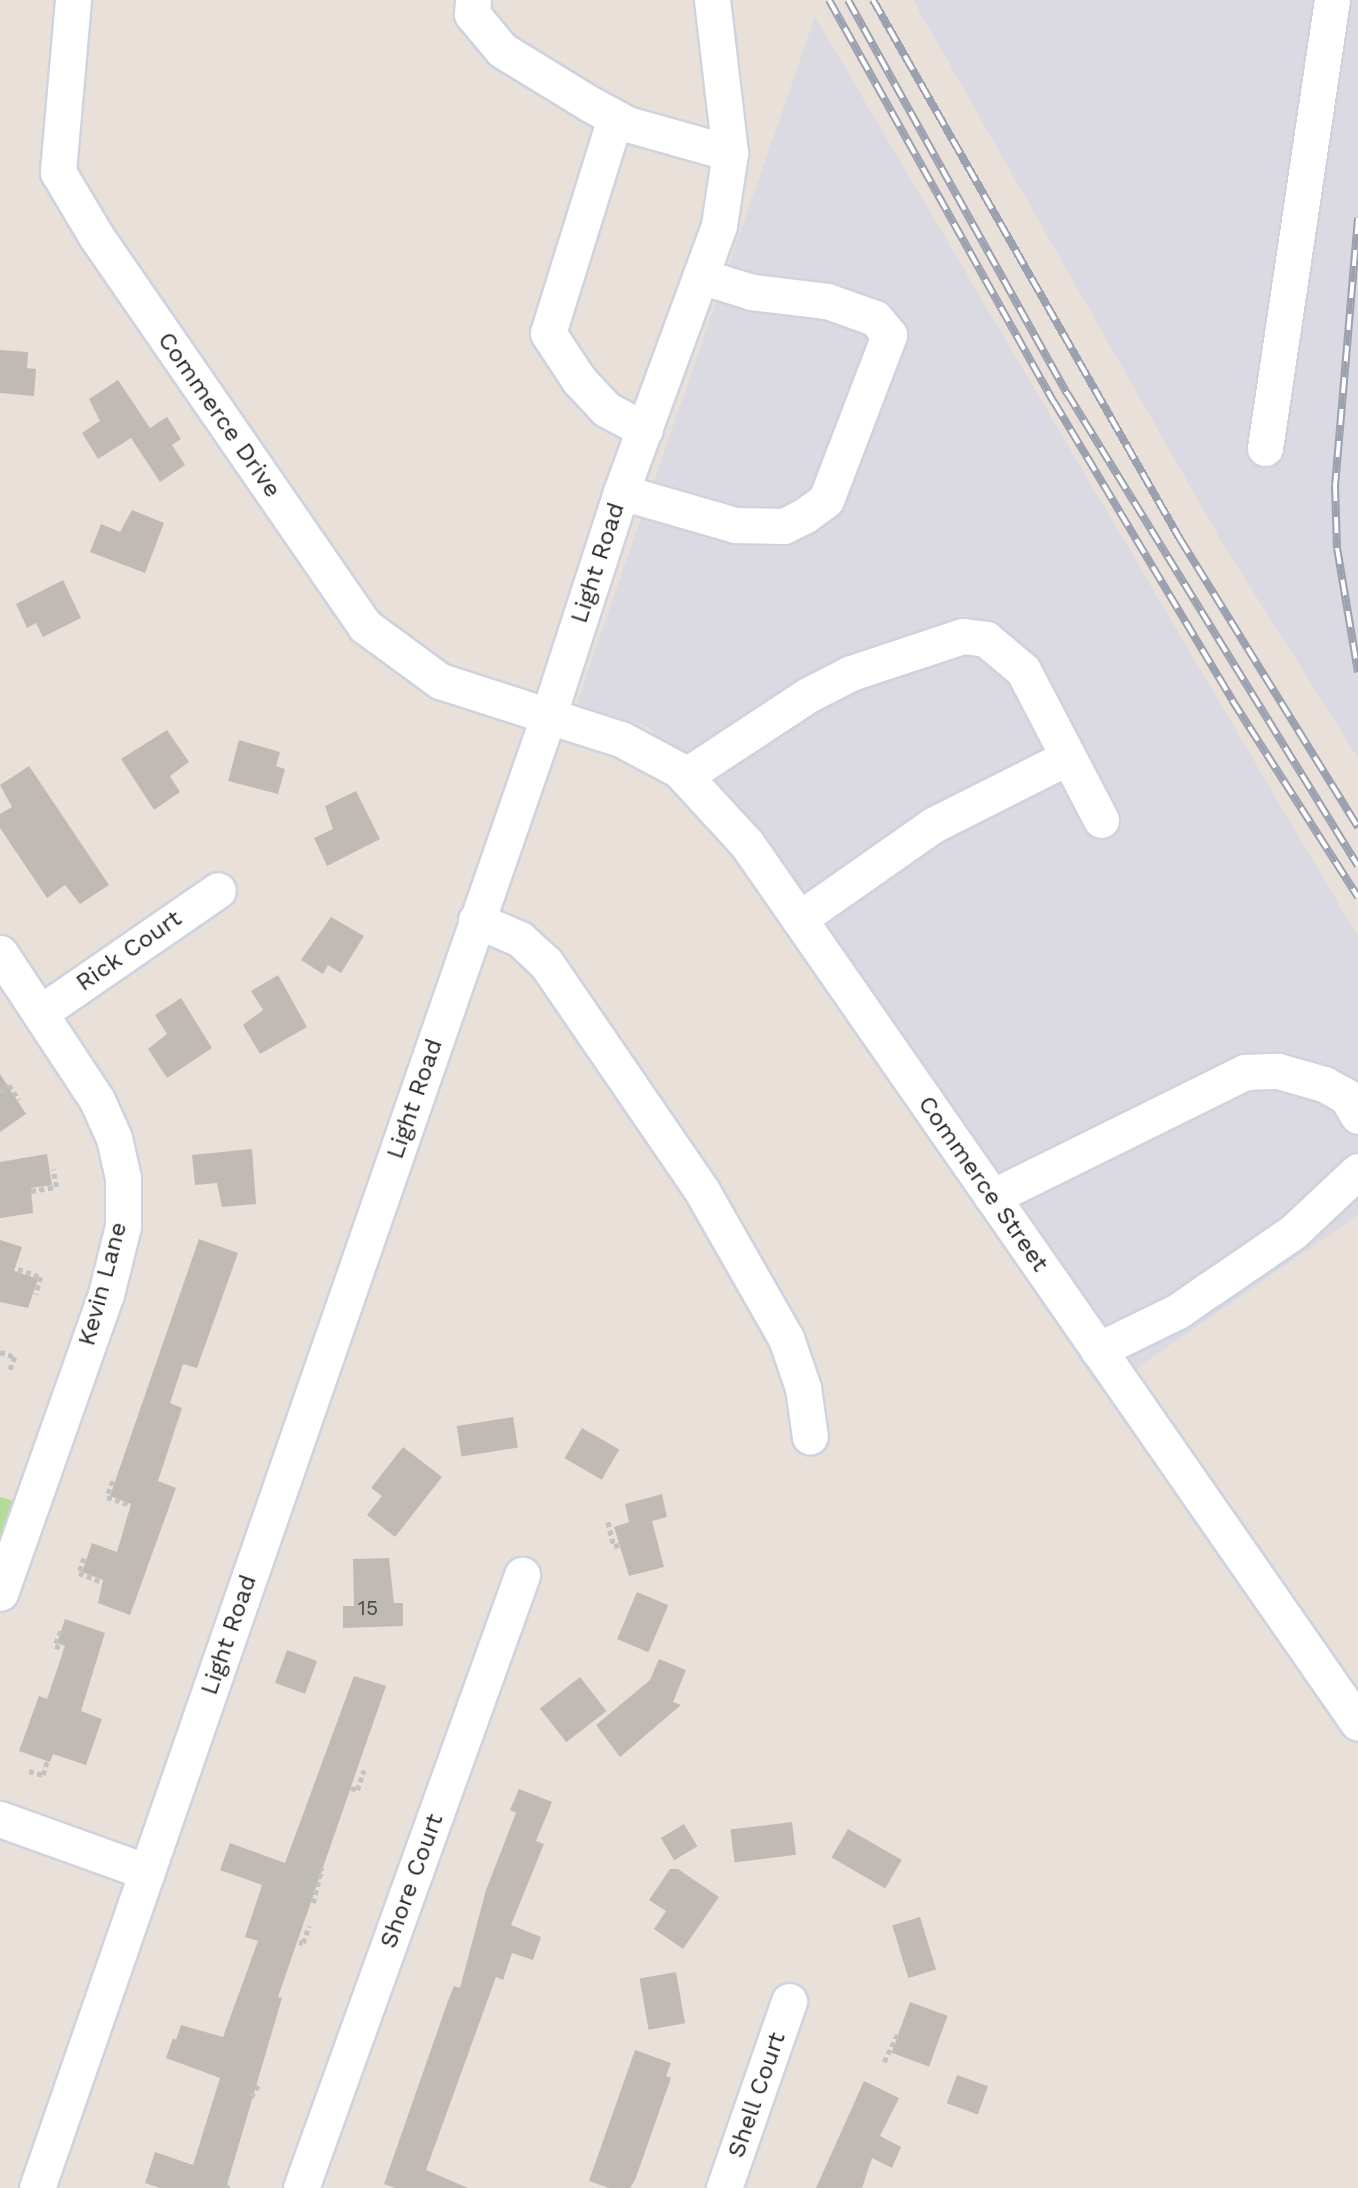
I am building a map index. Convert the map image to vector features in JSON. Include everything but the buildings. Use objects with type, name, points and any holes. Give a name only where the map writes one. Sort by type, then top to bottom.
[{"type":"street","name":"Commerce Drive","points":[[73,0],[58,172],[96,236],[365,626],[440,681],[548,717]]},
{"type":"street","points":[[473,0],[472,14],[502,50],[615,118],[730,153]]},
{"type":"street","points":[[1265,448],[1332,0]]},
{"type":"street","name":"Light Road","points":[[37,2188],[548,717],[621,492],[719,225],[730,153],[709,2]]},
{"type":"street","points":[[615,118],[548,333],[579,380],[606,409],[645,430]]},
{"type":"street","points":[[621,492],[735,525],[783,526],[804,516],[826,500],[889,335],[875,318],[827,302],[752,292],[700,276]]},
{"type":"street","points":[[685,776],[808,695],[851,673],[963,636],[986,639],[1023,670],[1101,820]]},
{"type":"street","name":"Commerce Street","points":[[548,717],[621,739],[685,776],[747,844],[1358,1723]]},
{"type":"street","points":[[799,919],[933,825],[1068,757]]},
{"type":"street","name":"Rick Court","points":[[40,1013],[218,890]]},
{"type":"street","points":[[477,920],[520,939],[547,963],[695,1180],[786,1338],[803,1388],[810,1437]]},
{"type":"street","name":"Kevin Lane","points":[[0,953],[97,1101],[114,1138],[123,1178],[123,1226],[106,1294],[0,1593]]},
{"type":"street","points":[[992,1197],[1245,1072],[1267,1070],[1324,1084],[1346,1096],[1358,1116]]},
{"type":"street","points":[[1098,1349],[1178,1311],[1293,1231],[1358,1171]]},
{"type":"street","name":"Shore Court","points":[[301,2188],[522,1575]]},
{"type":"street","points":[[0,1819],[147,1872]]},
{"type":"street","name":"Shell Court","points":[[724,2188],[789,2001]]},
{"type":"path","points":[[0,1092],[9,1085],[19,1100]]},
{"type":"path","points":[[31,1191],[56,1186],[53,1169]]},
{"type":"path","points":[[18,1269],[41,1277],[36,1294]]},
{"type":"path","points":[[0,1352],[15,1357],[9,1373]]},
{"type":"path","points":[[113,1481],[107,1497],[130,1505]]},
{"type":"path","points":[[608,1522],[614,1546],[619,1545]]},
{"type":"path","points":[[84,1558],[79,1573],[103,1582]]},
{"type":"path","points":[[61,1630],[55,1646],[64,1649]]},
{"type":"path","points":[[29,1771],[43,1775],[47,1761]]},
{"type":"path","points":[[351,1788],[357,1790],[364,1770]]},
{"type":"path","points":[[313,1903],[322,1868]]},
{"type":"path","points":[[299,1942],[303,1943],[309,1926]]},
{"type":"path","points":[[884,2062],[898,2033]]},
{"type":"path","points":[[251,2097],[259,2084]]},
{"type":"shaded area","points":[[913,0],[1358,0],[1358,758],[1222,542]]},
{"type":"shaded area","points":[[815,17],[1358,937],[1358,1215],[1102,1392],[650,727],[576,706]]},
{"type":"green space","points":[[0,1497],[18,1502],[0,1553]]},
{"type":"railway","points":[[829,0],[1054,402],[1232,700],[1358,897]]},
{"type":"railway","points":[[848,0],[1067,393],[1358,866]]},
{"type":"railway","points":[[873,0],[1180,539],[1358,827]]},
{"type":"railway","points":[[1358,218],[1335,485],[1337,548],[1358,672]]}]
